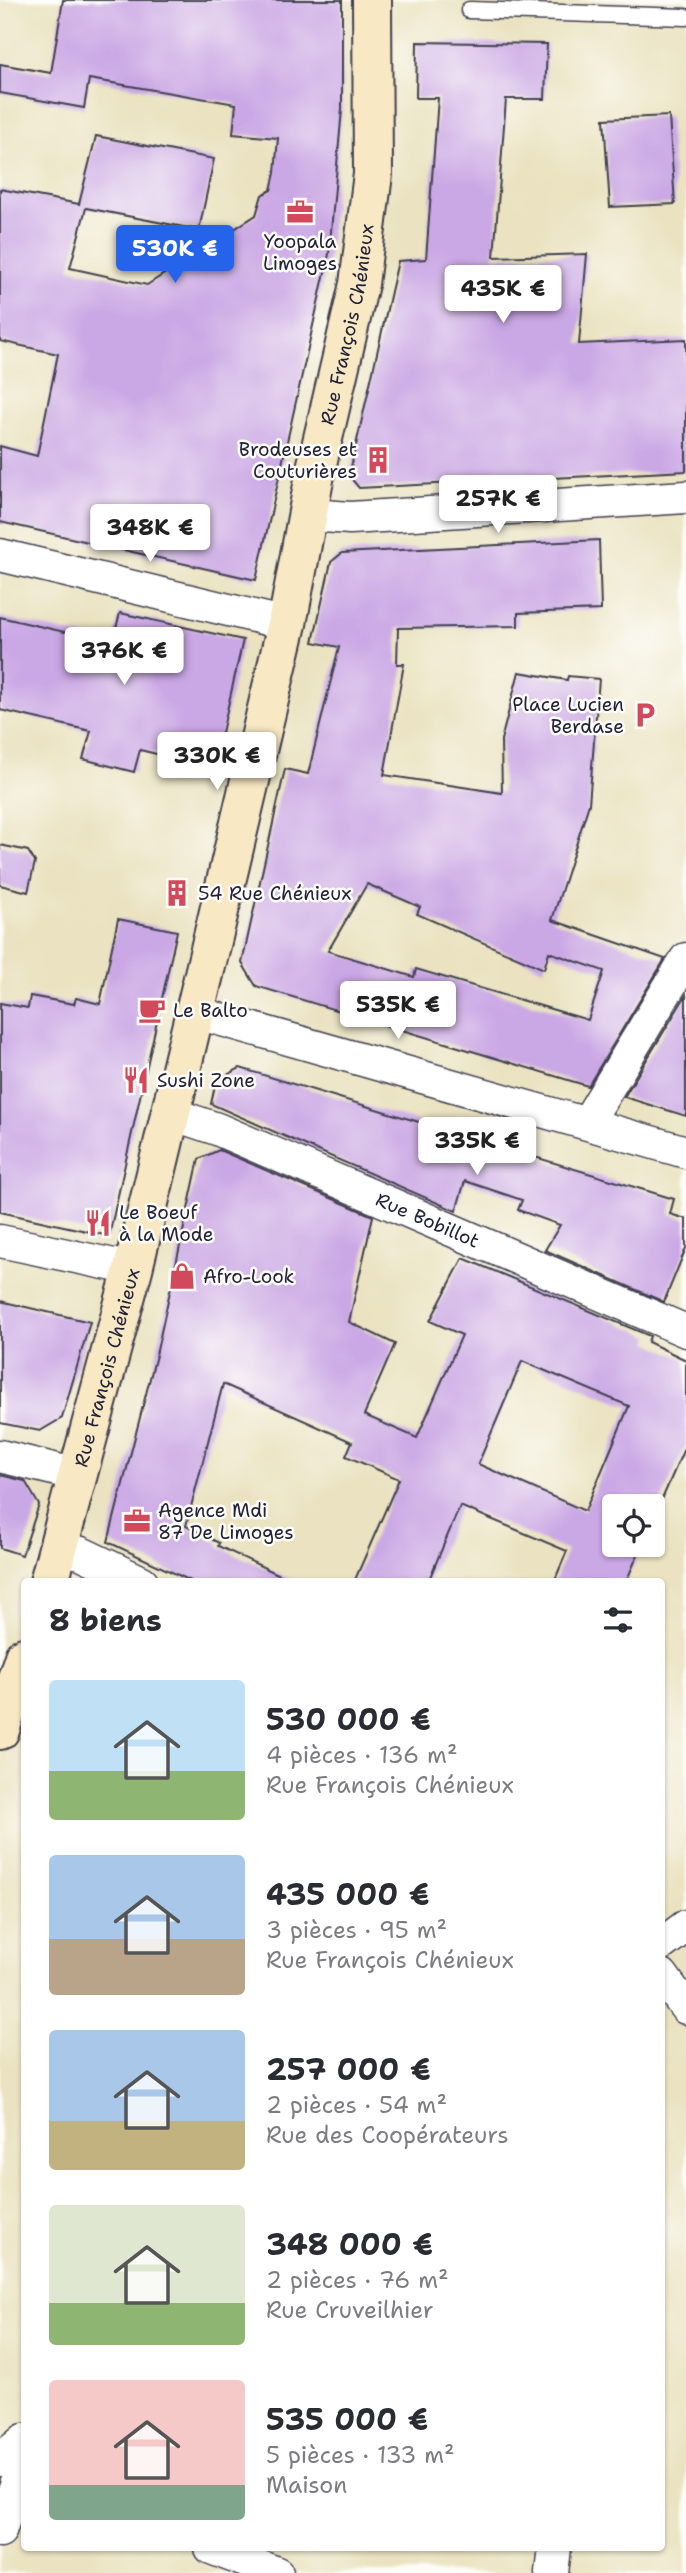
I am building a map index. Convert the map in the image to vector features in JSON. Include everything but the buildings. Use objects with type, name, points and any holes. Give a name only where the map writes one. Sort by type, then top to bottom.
[{"type":"main road","name":"Rue François Chénieux","points":[[55,1565],[133,1269],[287,624],[310,515],[317,464],[359,284],[373,174],[372,0]]},
{"type":"main road","points":[[0,1730],[21,1666]]},
{"type":"street","points":[[310,515],[350,518],[686,497]]},
{"type":"street","points":[[0,555],[287,624]]},
{"type":"street","points":[[588,1121],[686,959]]},
{"type":"street","points":[[194,1012],[588,1121],[686,1152]]},
{"type":"street","name":"Rue Bobillot","points":[[169,1113],[217,1129],[686,1331]]},
{"type":"street","points":[[0,1241],[133,1269]]},
{"type":"street","points":[[0,1456],[78,1475]]},
{"type":"street","points":[[55,1565],[81,1553],[134,1578]]},
{"type":"street","points":[[665,1942],[686,1926]]},
{"type":"street","points":[[665,1979],[686,2008]]},
{"type":"street","points":[[0,2531],[11,2469],[21,2447]]},
{"type":"street","points":[[219,2551],[277,2573]]},
{"type":"street","points":[[552,2573],[555,2551]]},
{"type":"lane","points":[[469,10],[686,17]]},
{"type":"place","name":"Yoopala Limoges","points":[[300,212]]},
{"type":"place","name":"Brodeuses et Couturières","points":[[378,460]]},
{"type":"place","name":"Place Lucien Berdase","points":[[645,715]]},
{"type":"place","name":"54 Rue Chénieux","points":[[177,893]]},
{"type":"place","name":"Le Balto","points":[[152,1010]]},
{"type":"place","name":"Sushi Zone","points":[[136,1080]]},
{"type":"place","name":"Le Boeuf à la Mode","points":[[98,1223]]},
{"type":"place","name":"Afro-Look","points":[[182,1276]]},
{"type":"place","name":"Agence Mdi 87 De Limoges","points":[[137,1521]]}]
